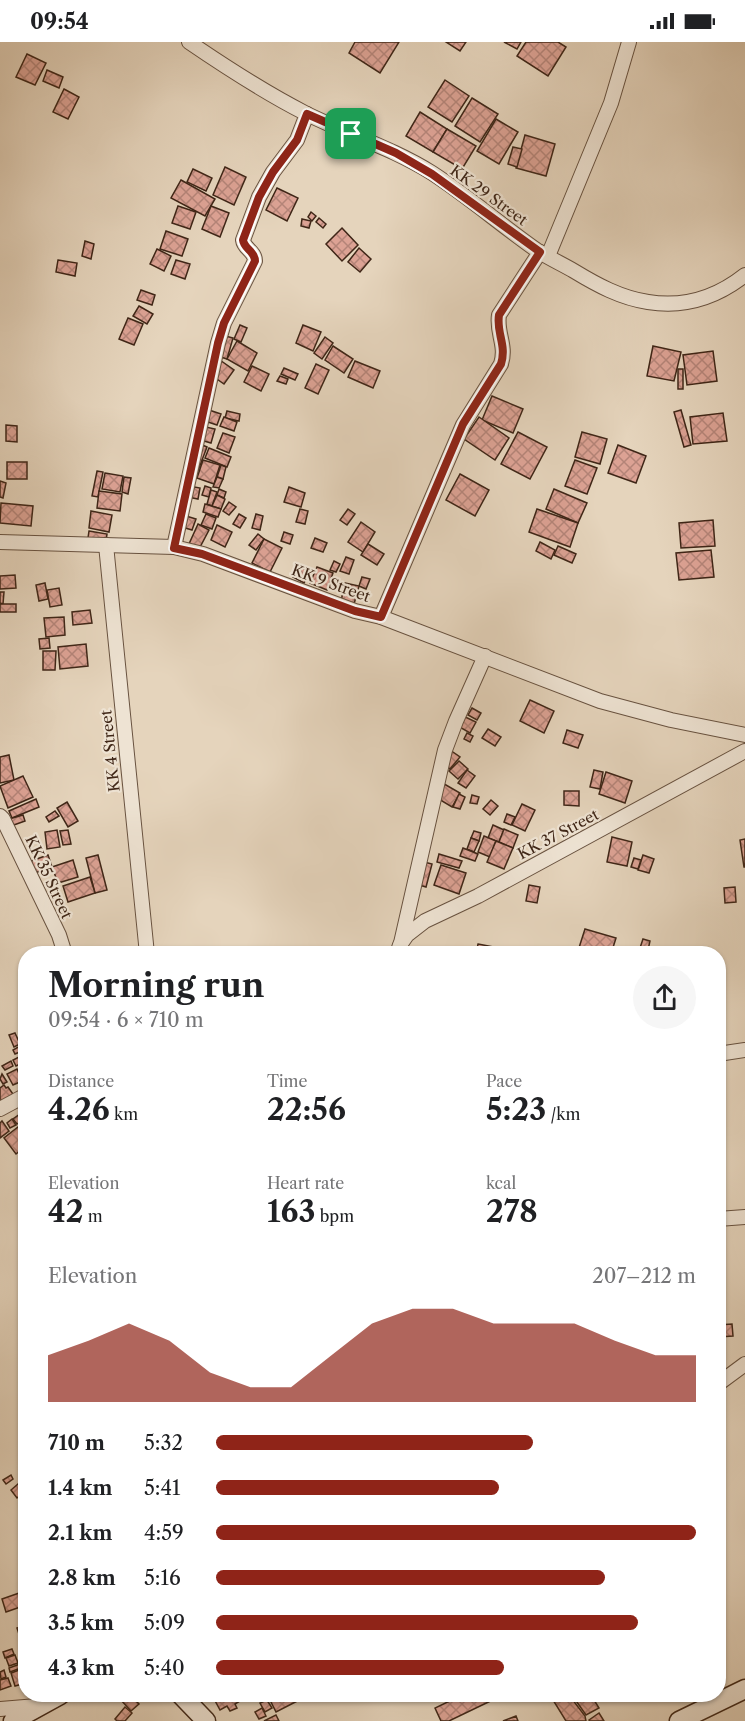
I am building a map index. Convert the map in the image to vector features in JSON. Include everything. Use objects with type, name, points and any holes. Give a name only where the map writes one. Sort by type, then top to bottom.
[{"type":"main road","points":[[726,1698],[745,1689]]},
{"type":"main road","points":[[13,1721],[48,1702]]},
{"type":"main road","points":[[188,1702],[206,1721]]},
{"type":"main road","points":[[679,1721],[718,1702]]},
{"type":"street","name":"KK 29 Street","points":[[189,42],[249,83],[307,114],[396,153],[432,174],[544,254],[618,295],[647,302],[676,305],[703,300],[724,290],[745,275]]},
{"type":"street","points":[[381,617],[463,424],[501,364],[504,355],[498,323],[499,315],[544,254],[611,103],[629,42]]},
{"type":"street","points":[[174,548],[218,343],[224,323],[255,261],[254,254],[243,243],[243,240],[259,197],[273,172],[297,140],[307,114]]},
{"type":"street","name":"KK 9 Street","points":[[0,542],[174,548],[202,554],[355,611],[381,617],[600,701],[671,720],[745,735]]},
{"type":"street","name":"KK 4 Street","points":[[106,545],[146,946]]},
{"type":"street","points":[[400,946],[445,750],[485,656]]},
{"type":"street","name":"KK 37 Street","points":[[401,946],[408,935],[425,921],[478,896],[745,751]]},
{"type":"street","name":"KK 35 Street","points":[[0,816],[62,946]]},
{"type":"street","points":[[726,1053],[745,1050]]},
{"type":"street","points":[[0,1109],[18,1099]]},
{"type":"street","points":[[726,1219],[745,1217]]},
{"type":"street","points":[[726,1377],[745,1364]]},
{"type":"street","points":[[0,1709],[41,1706]]},
{"type":"building","points":[[355,42],[399,42],[380,73],[349,53]]},
{"type":"building","points":[[446,42],[466,42],[460,51]]},
{"type":"building","points":[[504,42],[521,42],[517,49]]},
{"type":"building","points":[[526,42],[558,42],[566,47],[548,76],[517,56]]},
{"type":"building","points":[[27,54],[46,63],[35,85],[16,77]]},
{"type":"building","points":[[47,70],[63,77],[59,88],[43,81]]},
{"type":"building","points":[[445,80],[469,96],[452,122],[428,107]]},
{"type":"building","points":[[64,89],[79,97],[68,119],[53,112]]},
{"type":"building","points":[[472,98],[498,114],[480,142],[455,126]]},
{"type":"building","points":[[420,112],[447,129],[433,152],[406,136]]},
{"type":"building","points":[[496,119],[518,132],[499,164],[477,151]]},
{"type":"building","points":[[447,129],[476,146],[462,169],[433,152]]},
{"type":"building","points":[[525,135],[555,144],[546,176],[516,168]]},
{"type":"building","points":[[513,147],[522,149],[517,167],[508,164]]},
{"type":"building","points":[[225,167],[246,177],[234,205],[213,195]]},
{"type":"building","points":[[193,169],[212,178],[206,191],[187,182]]},
{"type":"building","points":[[181,180],[215,199],[205,216],[171,198]]},
{"type":"building","points":[[277,188],[298,198],[287,221],[266,210]]},
{"type":"building","points":[[178,206],[196,212],[190,229],[172,223]]},
{"type":"building","points":[[211,206],[229,213],[220,237],[202,229]]},
{"type":"building","points":[[311,212],[316,216],[312,221],[308,217]]},
{"type":"building","points":[[319,218],[326,224],[323,228],[316,222]]},
{"type":"building","points":[[302,219],[311,221],[309,228],[301,226]]},
{"type":"building","points":[[342,228],[358,245],[342,261],[326,244]]},
{"type":"building","points":[[166,231],[188,239],[182,256],[160,249]]},
{"type":"building","points":[[85,241],[94,244],[91,259],[82,256]]},
{"type":"building","points":[[359,248],[371,259],[360,272],[348,262]]},
{"type":"building","points":[[157,249],[171,256],[164,271],[150,264]]},
{"type":"building","points":[[58,260],[77,263],[75,276],[56,272]]},
{"type":"building","points":[[176,260],[190,264],[185,279],[171,274]]},
{"type":"building","points":[[141,290],[155,295],[152,305],[137,300]]},
{"type":"building","points":[[139,306],[153,314],[147,324],[133,316]]},
{"type":"building","points":[[128,318],[143,324],[134,345],[119,339]]},
{"type":"building","points":[[240,325],[247,328],[241,342],[234,339]]},
{"type":"building","points":[[303,325],[321,332],[313,351],[296,343]]},
{"type":"building","points":[[218,334],[233,338],[227,359],[211,354]]},
{"type":"building","points":[[325,337],[333,343],[322,359],[314,353]]},
{"type":"building","points":[[237,341],[257,353],[248,371],[227,359]]},
{"type":"building","points":[[333,346],[353,359],[344,373],[325,360]]},
{"type":"building","points":[[653,346],[681,352],[674,381],[647,376]]},
{"type":"building","points":[[713,351],[717,381],[687,385],[683,355]]},
{"type":"building","points":[[217,358],[234,370],[224,384],[207,372]]},
{"type":"building","points":[[355,361],[380,371],[373,388],[348,377]]},
{"type":"building","points":[[316,364],[329,370],[318,394],[305,388]]},
{"type":"building","points":[[252,366],[269,374],[261,391],[244,382]]},
{"type":"building","points":[[284,368],[298,374],[295,380],[281,374]]},
{"type":"building","points":[[678,369],[683,369],[683,389],[678,389]]},
{"type":"building","points":[[280,376],[288,379],[286,384],[277,381]]},
{"type":"building","points":[[492,396],[523,409],[513,433],[482,420]]},
{"type":"building","points":[[203,408],[221,414],[217,425],[199,419]]},
{"type":"building","points":[[681,410],[691,445],[684,447],[674,412]]},
{"type":"building","points":[[227,411],[240,414],[239,421],[225,418]]},
{"type":"building","points":[[723,413],[727,441],[693,444],[690,417]]},
{"type":"building","points":[[224,417],[237,422],[234,431],[220,426]]},
{"type":"building","points":[[479,417],[509,438],[495,460],[464,439]]},
{"type":"building","points":[[6,425],[17,426],[17,442],[6,441]]},
{"type":"building","points":[[201,426],[215,429],[211,443],[197,439]]},
{"type":"building","points":[[518,432],[547,447],[530,479],[501,464]]},
{"type":"building","points":[[582,432],[607,439],[600,464],[575,457]]},
{"type":"building","points":[[223,433],[235,437],[229,453],[217,448]]},
{"type":"building","points":[[195,442],[207,447],[196,476]]},
{"type":"building","points":[[618,445],[646,456],[636,483],[608,473]]},
{"type":"building","points":[[209,448],[231,457],[227,467],[205,458]]},
{"type":"building","points":[[203,460],[220,465],[214,484],[197,478]]},
{"type":"building","points":[[575,460],[597,468],[587,494],[565,486]]},
{"type":"building","points":[[7,462],[27,462],[27,479],[7,479]]},
{"type":"building","points":[[221,465],[226,467],[223,479],[217,477]]},
{"type":"building","points":[[97,471],[103,472],[98,497],[92,496]]},
{"type":"building","points":[[105,473],[123,476],[120,492],[102,489]]},
{"type":"building","points":[[460,474],[489,490],[475,516],[446,500]]},
{"type":"building","points":[[124,477],[131,478],[128,494],[122,492]]},
{"type":"building","points":[[217,477],[223,479],[219,488],[213,487]]},
{"type":"building","points":[[0,481],[6,483],[3,498],[0,497]]},
{"type":"building","points":[[184,485],[200,488],[198,499],[183,496]]},
{"type":"building","points":[[205,486],[211,488],[209,497],[202,495]]},
{"type":"building","points":[[289,487],[305,493],[301,507],[284,502]]},
{"type":"building","points":[[219,489],[226,492],[224,498],[217,495]]},
{"type":"building","points":[[554,489],[587,503],[578,523],[546,509]]},
{"type":"building","points":[[211,490],[217,492],[212,506],[207,504]]},
{"type":"building","points":[[99,491],[122,494],[120,511],[97,508]]},
{"type":"building","points":[[217,495],[225,499],[221,509],[212,506]]},
{"type":"building","points":[[229,502],[236,507],[229,515],[223,511]]},
{"type":"building","points":[[1,503],[33,506],[31,526],[0,523]]},
{"type":"building","points":[[205,504],[221,509],[218,517],[203,512]]},
{"type":"building","points":[[300,509],[308,511],[305,524],[296,522]]},
{"type":"building","points":[[348,509],[355,514],[347,525],[340,520]]},
{"type":"building","points":[[537,509],[578,523],[570,547],[529,532]]},
{"type":"building","points":[[91,511],[112,515],[109,532],[89,528]]},
{"type":"building","points":[[206,514],[216,518],[212,529],[201,525]]},
{"type":"building","points":[[239,514],[246,518],[240,528],[233,524]]},
{"type":"building","points":[[256,514],[263,516],[260,530],[252,528]]},
{"type":"building","points":[[186,516],[196,519],[192,530],[182,527]]},
{"type":"building","points":[[713,520],[715,546],[681,548],[679,523]]},
{"type":"building","points":[[361,522],[375,532],[363,552],[348,542]]},
{"type":"building","points":[[198,524],[209,530],[199,549],[189,544]]},
{"type":"building","points":[[217,525],[232,532],[225,547],[211,540]]},
{"type":"building","points":[[89,531],[107,534],[106,541],[88,538]]},
{"type":"building","points":[[284,532],[293,535],[290,544],[281,541]]},
{"type":"building","points":[[258,534],[264,539],[256,550],[249,545]]},
{"type":"building","points":[[315,538],[327,543],[323,552],[311,548]]},
{"type":"building","points":[[264,539],[282,548],[270,572],[252,563]]},
{"type":"building","points":[[540,542],[555,550],[551,559],[536,551]]},
{"type":"building","points":[[368,544],[384,554],[377,565],[361,555]]},
{"type":"building","points":[[558,546],[576,554],[572,563],[554,555]]},
{"type":"building","points":[[711,550],[714,577],[679,580],[676,553]]},
{"type":"building","points":[[346,557],[354,560],[349,574],[340,571]]},
{"type":"building","points":[[334,561],[340,564],[336,572],[330,570]]},
{"type":"building","points":[[299,566],[310,572],[304,583],[293,577]]},
{"type":"building","points":[[317,567],[333,573],[327,590],[310,583]]},
{"type":"building","points":[[15,575],[16,588],[0,589],[0,576]]},
{"type":"building","points":[[362,577],[370,579],[366,589],[359,586]]},
{"type":"building","points":[[45,583],[48,599],[39,601],[36,585]]},
{"type":"building","points":[[345,583],[359,586],[354,604],[341,601]]},
{"type":"building","points":[[59,588],[62,605],[50,607],[47,590]]},
{"type":"building","points":[[0,592],[4,592],[3,604],[0,603]]},
{"type":"building","points":[[0,604],[16,604],[16,612],[0,612]]},
{"type":"building","points":[[90,610],[92,623],[73,625],[72,612]]},
{"type":"building","points":[[64,617],[65,635],[46,637],[44,618]]},
{"type":"building","points":[[49,638],[50,648],[40,649],[39,639]]},
{"type":"building","points":[[86,644],[88,666],[60,669],[58,647]]},
{"type":"building","points":[[43,651],[56,651],[55,670],[43,670]]},
{"type":"building","points":[[530,700],[554,711],[544,733],[520,721]]},
{"type":"building","points":[[472,708],[481,713],[477,720],[468,715]]},
{"type":"building","points":[[461,715],[476,722],[470,733],[456,725]]},
{"type":"building","points":[[488,729],[501,737],[495,746],[482,738]]},
{"type":"building","points":[[567,730],[583,735],[578,748],[563,743]]},
{"type":"building","points":[[467,733],[473,736],[470,742],[464,739]]},
{"type":"building","points":[[450,750],[460,757],[450,769],[441,762]]},
{"type":"building","points":[[9,755],[14,780],[0,783],[0,757]]},
{"type":"building","points":[[459,761],[468,769],[458,779],[449,771]]},
{"type":"building","points":[[467,770],[475,776],[466,788],[458,783]]},
{"type":"building","points":[[594,770],[603,772],[600,789],[590,787]]},
{"type":"building","points":[[606,772],[632,781],[625,803],[599,794]]},
{"type":"building","points":[[23,776],[33,797],[8,808],[0,786]]},
{"type":"building","points":[[439,781],[460,793],[452,807],[432,795]]},
{"type":"building","points":[[564,791],[579,791],[579,806],[564,805]]},
{"type":"building","points":[[459,794],[465,797],[460,809],[453,807]]},
{"type":"building","points":[[472,795],[479,797],[477,804],[470,803]]},
{"type":"building","points":[[36,799],[39,807],[12,818],[9,811]]},
{"type":"building","points":[[491,800],[498,806],[490,815],[483,809]]},
{"type":"building","points":[[67,802],[78,821],[68,827],[57,808]]},
{"type":"building","points":[[522,804],[535,810],[525,831],[512,825]]},
{"type":"building","points":[[55,811],[59,816],[49,822],[46,817]]},
{"type":"building","points":[[507,814],[515,817],[511,825],[504,822]]},
{"type":"building","points":[[23,815],[25,821],[11,826],[9,819]]},
{"type":"building","points":[[493,825],[504,830],[499,842],[488,838]]},
{"type":"building","points":[[504,829],[518,835],[513,848],[499,842]]},
{"type":"building","points":[[57,830],[60,847],[47,849],[45,832]]},
{"type":"building","points":[[68,830],[71,844],[63,845],[60,831]]},
{"type":"building","points":[[474,831],[481,833],[479,841],[471,838]]},
{"type":"building","points":[[484,836],[496,841],[490,857],[478,852]]},
{"type":"building","points":[[612,837],[632,842],[627,866],[607,862]]},
{"type":"building","points":[[471,838],[479,841],[474,852],[467,849]]},
{"type":"building","points":[[745,839],[745,867],[744,867],[740,840]]},
{"type":"building","points":[[496,841],[513,848],[504,869],[487,862]]},
{"type":"building","points":[[463,848],[478,854],[475,861],[460,856]]},
{"type":"building","points":[[439,854],[462,861],[459,868],[437,862]]},
{"type":"building","points":[[48,855],[52,867],[35,873],[31,861]]},
{"type":"building","points":[[98,855],[107,890],[95,893],[86,858]]},
{"type":"building","points":[[643,855],[654,859],[649,873],[638,870]]},
{"type":"building","points":[[634,858],[641,860],[638,869],[631,867]]},
{"type":"building","points":[[73,860],[78,877],[58,883],[52,867]]},
{"type":"building","points":[[424,862],[432,864],[426,887],[419,885]]},
{"type":"building","points":[[441,865],[466,873],[459,894],[434,885]]},
{"type":"building","points":[[90,877],[95,893],[68,902],[63,886]]},
{"type":"building","points":[[529,885],[540,887],[537,903],[526,901]]},
{"type":"building","points":[[735,887],[736,902],[725,903],[724,888]]},
{"type":"building","points":[[585,929],[616,938],[614,946],[580,946]]},
{"type":"building","points":[[643,939],[650,941],[649,946],[641,946]]},
{"type":"building","points":[[15,1033],[18,1045],[14,1047],[9,1035]]},
{"type":"building","points":[[18,1058],[18,1065],[16,1066],[13,1060]]},
{"type":"building","points":[[11,1061],[13,1066],[5,1070],[2,1066]]},
{"type":"building","points":[[17,1069],[18,1083],[13,1085],[7,1074]]},
{"type":"building","points":[[2,1074],[7,1082],[3,1084],[0,1079]]},
{"type":"building","points":[[4,1085],[15,1097],[0,1106],[0,1088]]},
{"type":"building","points":[[18,1115],[18,1123],[17,1124],[13,1119]]},
{"type":"building","points":[[12,1119],[16,1125],[10,1128],[7,1123]]},
{"type":"building","points":[[2,1121],[9,1131],[0,1138],[0,1123]]},
{"type":"building","points":[[18,1127],[18,1152],[16,1154],[4,1138]]},
{"type":"building","points":[[726,1324],[732,1324],[733,1336],[726,1336]]},
{"type":"building","points":[[11,1475],[13,1479],[6,1484],[3,1480]]},
{"type":"building","points":[[18,1484],[17,1498],[11,1490]]},
{"type":"building","points":[[18,1593],[18,1608],[6,1612],[2,1599]]},
{"type":"building","points":[[12,1649],[14,1654],[5,1658],[3,1652]]},
{"type":"building","points":[[15,1655],[18,1663],[9,1666],[6,1658]]},
{"type":"building","points":[[18,1665],[18,1669],[10,1672],[9,1668]]},
{"type":"building","points":[[4,1670],[6,1677],[1,1679],[0,1672]]},
{"type":"building","points":[[18,1670],[18,1685],[15,1686],[11,1673]]},
{"type":"building","points":[[8,1678],[11,1686],[0,1690],[0,1680]]},
{"type":"building","points":[[123,1702],[139,1704],[131,1711]]},
{"type":"building","points":[[216,1702],[238,1702],[235,1704],[237,1708],[230,1711],[227,1706],[220,1710]]},
{"type":"building","points":[[268,1702],[272,1708],[265,1712],[260,1703]]},
{"type":"building","points":[[271,1702],[295,1702],[276,1712]]},
{"type":"building","points":[[447,1702],[488,1702],[449,1721],[441,1721],[435,1708]]},
{"type":"building","points":[[554,1702],[574,1702],[586,1721],[566,1721]]},
{"type":"building","points":[[577,1702],[595,1702],[599,1708],[586,1715]]},
{"type":"building","points":[[125,1707],[132,1713],[125,1721],[117,1721],[115,1719]]},
{"type":"building","points":[[262,1708],[266,1716],[259,1719],[255,1712]]},
{"type":"building","points":[[599,1713],[604,1721],[589,1720]]},
{"type":"building","points":[[276,1715],[279,1721],[264,1721]]},
{"type":"building","points":[[516,1716],[518,1721],[503,1721]]},
{"type":"route","points":[[307,114],[351,134],[396,153],[432,174],[540,252],[499,315],[498,323],[504,355],[501,364],[463,424],[381,617],[355,611],[202,554],[174,548],[218,343],[224,323],[255,261],[254,254],[243,243],[243,240],[259,197],[273,172],[297,140],[307,114]]}]
